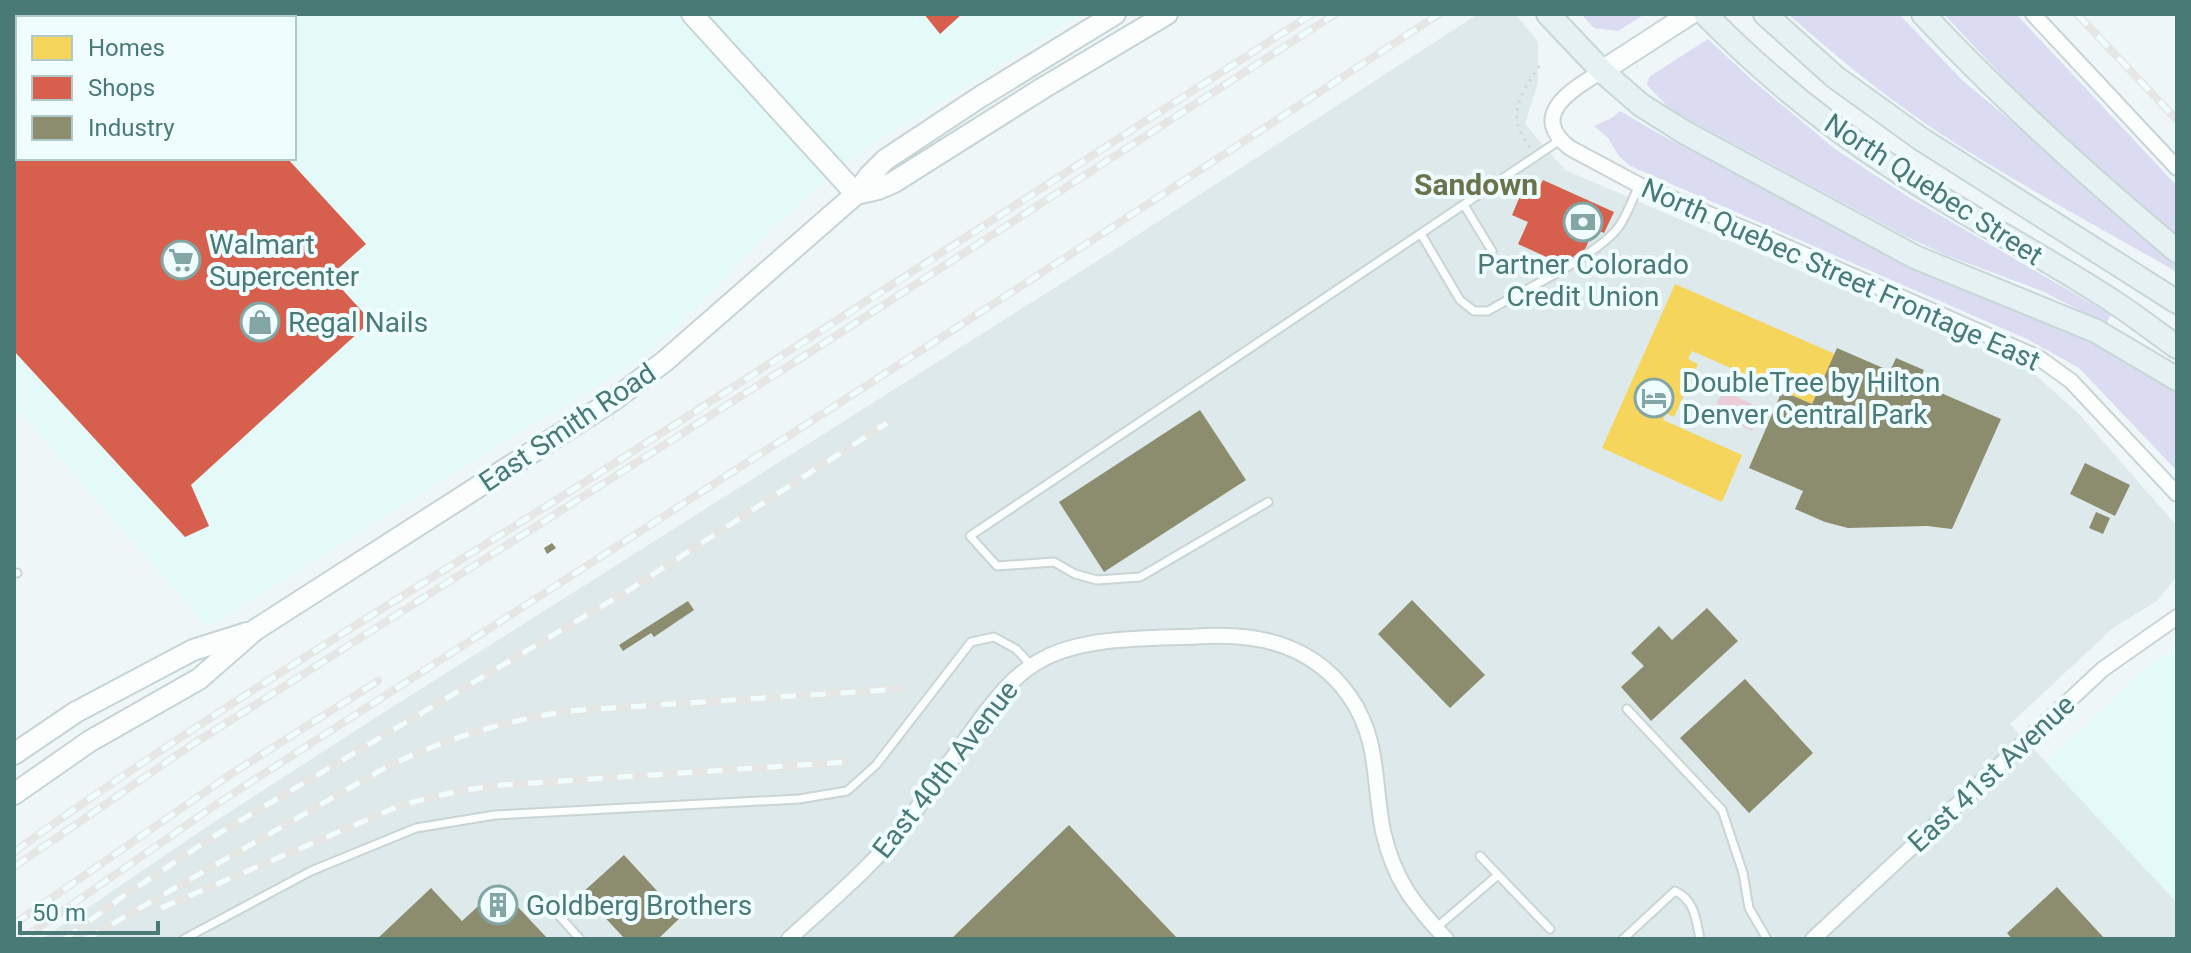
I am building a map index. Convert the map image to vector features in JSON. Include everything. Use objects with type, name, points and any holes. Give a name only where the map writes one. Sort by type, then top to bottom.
[{"type":"main road","points":[[1548,14],[1602,71],[1656,116],[1827,211],[1935,266],[2068,317],[2177,379]]},
{"type":"main road","name":"North Quebec Street","points":[[1705,14],[1783,87],[1869,152],[2117,304],[2177,347]]},
{"type":"main road","name":"North Quebec Street","points":[[1765,14],[1835,77],[1921,139],[2177,302]]},
{"type":"main road","points":[[1923,14],[2033,123],[2177,251]]},
{"type":"street","points":[[692,14],[856,194]]},
{"type":"street","name":"East Smith Road","points":[[14,794],[90,741],[199,679],[255,630],[615,399],[665,361],[856,194],[885,160],[1115,14]]},
{"type":"street","name":"East Smith Road","points":[[856,194],[894,182],[1167,14]]},
{"type":"street","points":[[1560,140],[1553,128],[1555,109],[1575,88],[1690,14]]},
{"type":"street","points":[[2033,14],[2177,168]]},
{"type":"street","name":"North Quebec Street Frontage East","points":[[1560,140],[1577,153],[1639,185],[2039,358],[2071,381],[2177,494]]},
{"type":"street","name":"East 41st Avenue","points":[[1813,939],[2103,669],[2177,617]]},
{"type":"street","name":"East Smith Road","points":[[14,754],[76,712],[193,650],[255,630]]},
{"type":"street","name":"East 40th Avenue","points":[[789,939],[888,844],[987,711],[1017,676],[1031,665],[1064,649],[1091,643],[1229,635],[1266,639],[1307,657],[1343,688],[1365,725],[1375,759],[1382,827],[1393,864],[1409,897],[1441,934]]},
{"type":"lane","points":[[1268,502],[1140,577],[1097,580],[1075,574],[1054,562],[997,566],[970,536],[1560,140]]},
{"type":"lane","points":[[1421,234],[1460,300],[1474,311],[1488,311],[1586,254],[1611,235],[1619,226],[1639,185]]},
{"type":"lane","points":[[1464,205],[1492,251]]},
{"type":"lane","points":[[184,939],[311,871],[416,828],[495,815],[799,799],[847,791],[876,765],[971,642],[994,637],[1016,649],[1031,665]]},
{"type":"lane","points":[[1627,709],[1722,810],[1743,873],[1749,908],[1767,939]]},
{"type":"lane","points":[[1480,856],[1550,929]]},
{"type":"lane","points":[[1441,934],[1498,875]]},
{"type":"lane","points":[[1623,939],[1675,891],[1689,900],[1694,909],[1700,939]]},
{"type":"lane","points":[[553,909],[580,939]]},
{"type":"path","points":[[1536,156],[1523,138],[1516,112],[1540,65]]},
{"type":"shaded area","points":[[14,14],[1081,14],[851,158],[770,231],[701,303],[648,352],[208,628],[14,406]]},
{"type":"shaded area","points":[[1478,14],[1515,14],[1538,42],[1538,82],[1525,124],[1565,170],[2030,370],[2080,415],[2175,524],[2177,576],[2157,601],[2113,628],[2010,724],[2177,903],[2177,939],[42,939],[375,718],[1105,256]]},
{"type":"shaded area","points":[[1581,14],[1645,14],[1618,31],[1594,28]]},
{"type":"shaded area","points":[[1788,14],[1899,14],[1963,81],[2177,259],[2177,272],[1956,144],[1855,71]]},
{"type":"shaded area","points":[[1944,14],[2016,14],[2177,186],[2177,243],[2067,146]]},
{"type":"shaded area","points":[[1708,39],[1835,149],[1907,196],[2111,315],[2106,324],[2042,291],[1943,254],[1903,235],[1671,110],[1647,85],[1649,77]]},
{"type":"shaded area","points":[[1620,111],[1824,220],[1915,264],[2052,318],[2177,384],[2177,471],[2079,368],[2027,339],[1630,166],[1594,126]]},
{"type":"shaded area","points":[[1723,390],[1762,409],[1752,431],[1713,412]]},
{"type":"shaded area","points":[[2177,649],[2177,903],[2045,763],[2151,663]]},
{"type":"building: Homes","name":"DoubleTree by Hilton Denver Central Park","points":[[1675,284],[1835,354],[1812,404],[1692,351],[1688,359],[1698,364],[1674,417],[1666,413],[1663,420],[1742,455],[1722,502],[1602,448]]},
{"type":"building: Shops","name":"Walmart Supercenter","points":[[14,14],[87,16],[16,16],[16,160],[289,160],[366,244],[330,276],[371,321],[191,485],[209,526],[185,537],[14,351]]},
{"type":"building: Shops","points":[[924,14],[962,14],[940,34]]},
{"type":"building: Shops","points":[[1543,180],[1614,212],[1604,233],[1594,229],[1583,254],[1562,264],[1518,244],[1528,222],[1512,215],[1526,182],[1539,188]]},
{"type":"building: Industry","points":[[1837,348],[1890,371],[1896,358],[1924,370],[1918,383],[2001,419],[1952,529],[1927,526],[1848,528],[1825,522],[1795,509],[1803,491],[1749,468],[1782,391],[1812,404]]},
{"type":"building: Industry","points":[[1200,410],[1246,480],[1104,572],[1059,502]]},
{"type":"building: Industry","points":[[2085,463],[2130,485],[2115,516],[2070,494]]},
{"type":"building: Industry","points":[[2096,512],[2110,518],[2103,534],[2089,528]]},
{"type":"building: Industry","points":[[552,543],[556,548],[547,554],[544,548]]},
{"type":"building: Industry","points":[[1412,600],[1485,675],[1450,708],[1378,634]]},
{"type":"building: Industry","points":[[688,601],[694,610],[654,637],[651,633],[623,651],[619,645]]},
{"type":"building: Industry","points":[[1707,608],[1738,641],[1651,721],[1621,687],[1644,666],[1631,653],[1659,626],[1672,640]]},
{"type":"building: Industry","points":[[1745,679],[1813,753],[1749,813],[1680,738]]},
{"type":"building: Industry","points":[[1069,825],[1178,939],[951,939]]},
{"type":"building: Industry","points":[[624,855],[681,917],[658,939],[625,939],[582,893]]},
{"type":"building: Industry","name":"Goldberg Brothers","points":[[499,887],[548,939],[377,939],[431,888],[462,921]]},
{"type":"building: Industry","points":[[2057,887],[2105,939],[2012,939],[2007,933]]},
{"type":"railway","points":[[14,852],[233,703],[695,412],[1312,14]]},
{"type":"railway","points":[[14,867],[187,748],[1335,14]]},
{"type":"railway","points":[[22,939],[220,802],[1439,14]]},
{"type":"railway","points":[[2077,14],[2177,120]]},
{"type":"railway","points":[[65,939],[211,838],[629,590],[887,423]]},
{"type":"railway","points":[[14,924],[231,774],[378,681]]},
{"type":"railway","points":[[86,939],[381,770],[472,733],[568,711],[899,689]]},
{"type":"railway","points":[[161,908],[397,807],[449,793],[502,785],[845,762]]},
{"type":"place","name":"Partner Colorado Credit Union","points":[[1583,222]]},
{"type":"place","name":"Walmart Supercenter","points":[[181,260]]},
{"type":"place","name":"Regal Nails","points":[[260,322]]},
{"type":"place","name":"DoubleTree by Hilton Denver Central Park","points":[[1654,398]]},
{"type":"place","name":"Goldberg Brothers","points":[[498,905]]},
{"type":"district","name":"Sandown","points":[[1476,185]]}]
